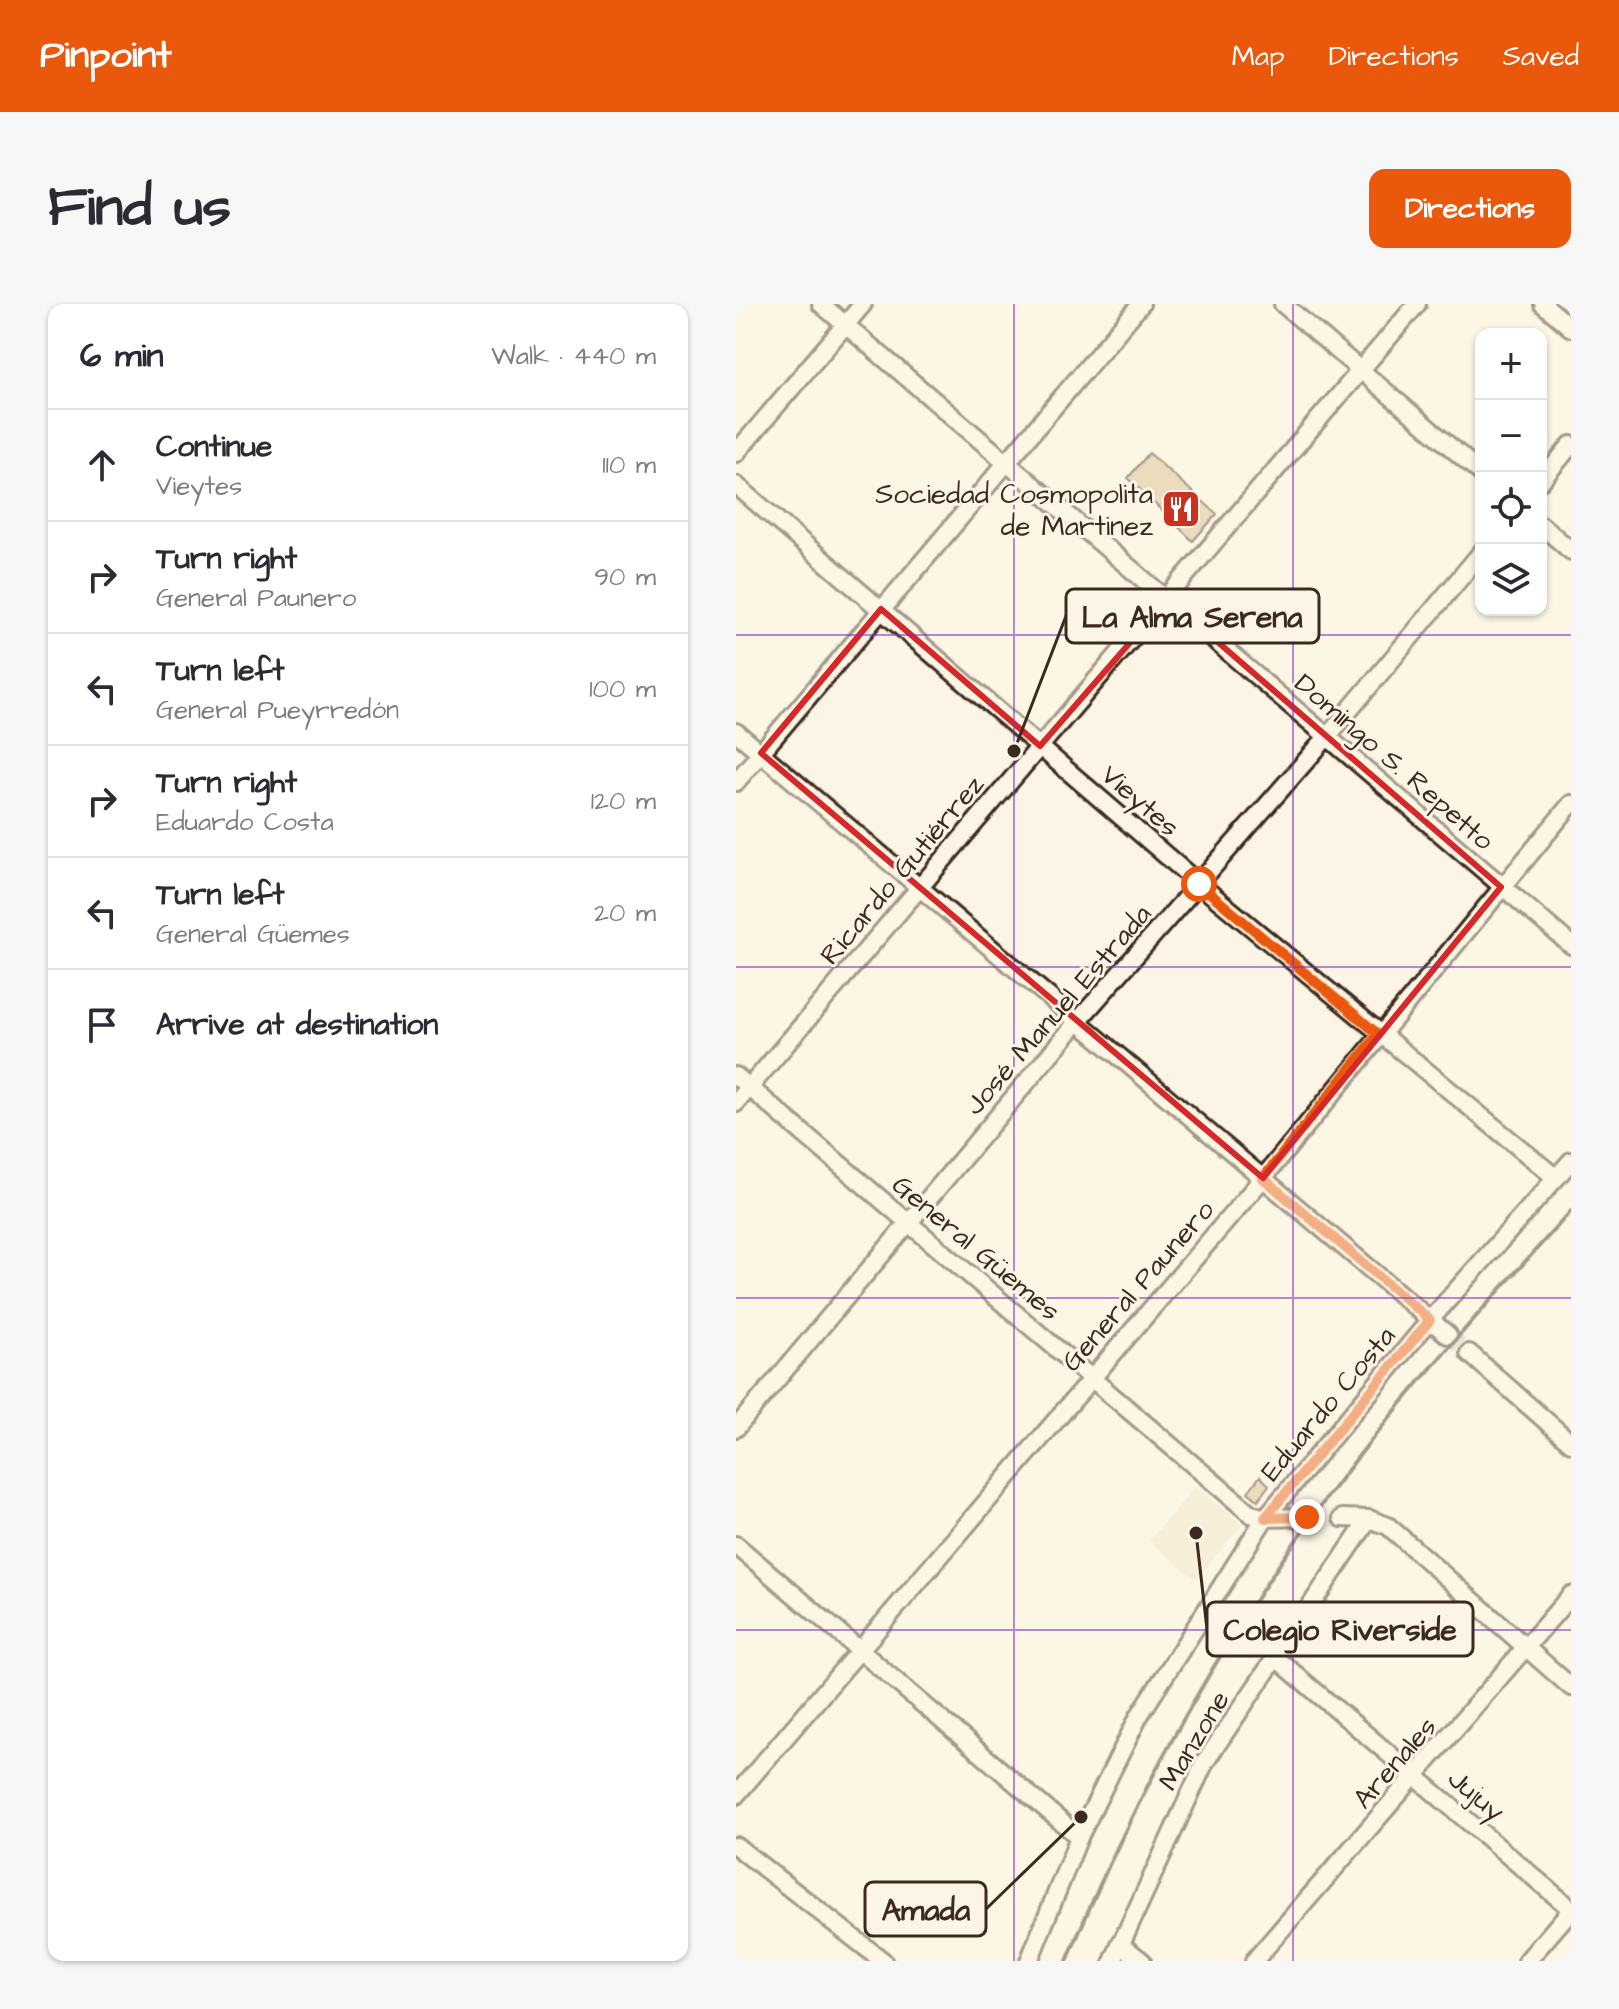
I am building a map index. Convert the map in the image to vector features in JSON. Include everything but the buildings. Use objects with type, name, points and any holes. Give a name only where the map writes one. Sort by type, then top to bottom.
[{"type":"street","name":"Domingo S. Repetto","points":[[821,304],[1571,945]]},
{"type":"street","points":[[736,453],[863,304]]},
{"type":"street","points":[[736,782],[1141,304]]},
{"type":"street","points":[[1283,304],[1480,472]]},
{"type":"street","name":"Ricardo Gutiérrez","points":[[736,1103],[1417,304]]},
{"type":"street","points":[[1543,304],[1571,328]]},
{"type":"street","points":[[1547,474],[1571,445]]},
{"type":"street","name":"Vieytes","points":[[736,485],[1199,884],[1556,1178]]},
{"type":"street","points":[[1547,530],[1571,551]]},
{"type":"street","name":"José Manuel Estrada","points":[[736,1428],[1078,1021],[1326,738],[1475,560]]},
{"type":"street","points":[[736,732],[1448,1335]]},
{"type":"street","name":"General Paunero","points":[[736,1795],[1263,1178],[1378,1034],[1571,804]]},
{"type":"street","name":"General Güemes","points":[[736,1076],[1251,1514],[1265,1518]]},
{"type":"street","name":"Eduardo Costa","points":[[1029,1961],[1079,1837],[1139,1716],[1265,1518],[1430,1320],[1571,1161]]},
{"type":"street","points":[[1469,1353],[1571,1443]]},
{"type":"street","points":[[1265,1518],[1307,1517]]},
{"type":"street","points":[[1342,1518],[1369,1519],[1388,1526],[1571,1687]]},
{"type":"street","name":"Manzone","points":[[1113,1961],[1205,1762],[1369,1519]]},
{"type":"street","points":[[736,1545],[1079,1837]]},
{"type":"street","name":"Arenales","points":[[1254,1961],[1571,1595]]},
{"type":"street","name":"Jujuy","points":[[1276,1658],[1571,1910]]},
{"type":"street","points":[[736,1846],[883,1961]]},
{"type":"street","points":[[1527,1961],[1571,1910]]},
{"type":"street","points":[[1120,1944],[1142,1961]]},
{"type":"highlighted area","points":[[1168,599],[1501,887],[1263,1178],[761,753],[881,609],[1040,746]]},
{"type":"shaded area","points":[[1195,1487],[1242,1525],[1196,1579],[1149,1541]]},
{"type":"tunnel","points":[[1448,1335],[1469,1353]]},
{"type":"tunnel","points":[[1307,1517],[1342,1518]]},
{"type":"railway","points":[[1067,1961],[1120,1842],[1180,1726],[1246,1614],[1282,1560],[1349,1468],[1410,1393],[1571,1211]]},
{"type":"place","name":"Sociedad Cosmopolita de Martinez","points":[[1181,509]]},
{"type":"place","name":"La Alma Serena","points":[[1014,751]]},
{"type":"place","name":"Colegio Riverside","points":[[1196,1533]]},
{"type":"place","name":"Amada","points":[[1081,1817]]},
{"type":"route","points":[[1199,884],[1378,1034],[1263,1178],[1430,1320],[1265,1518],[1307,1517]]}]
